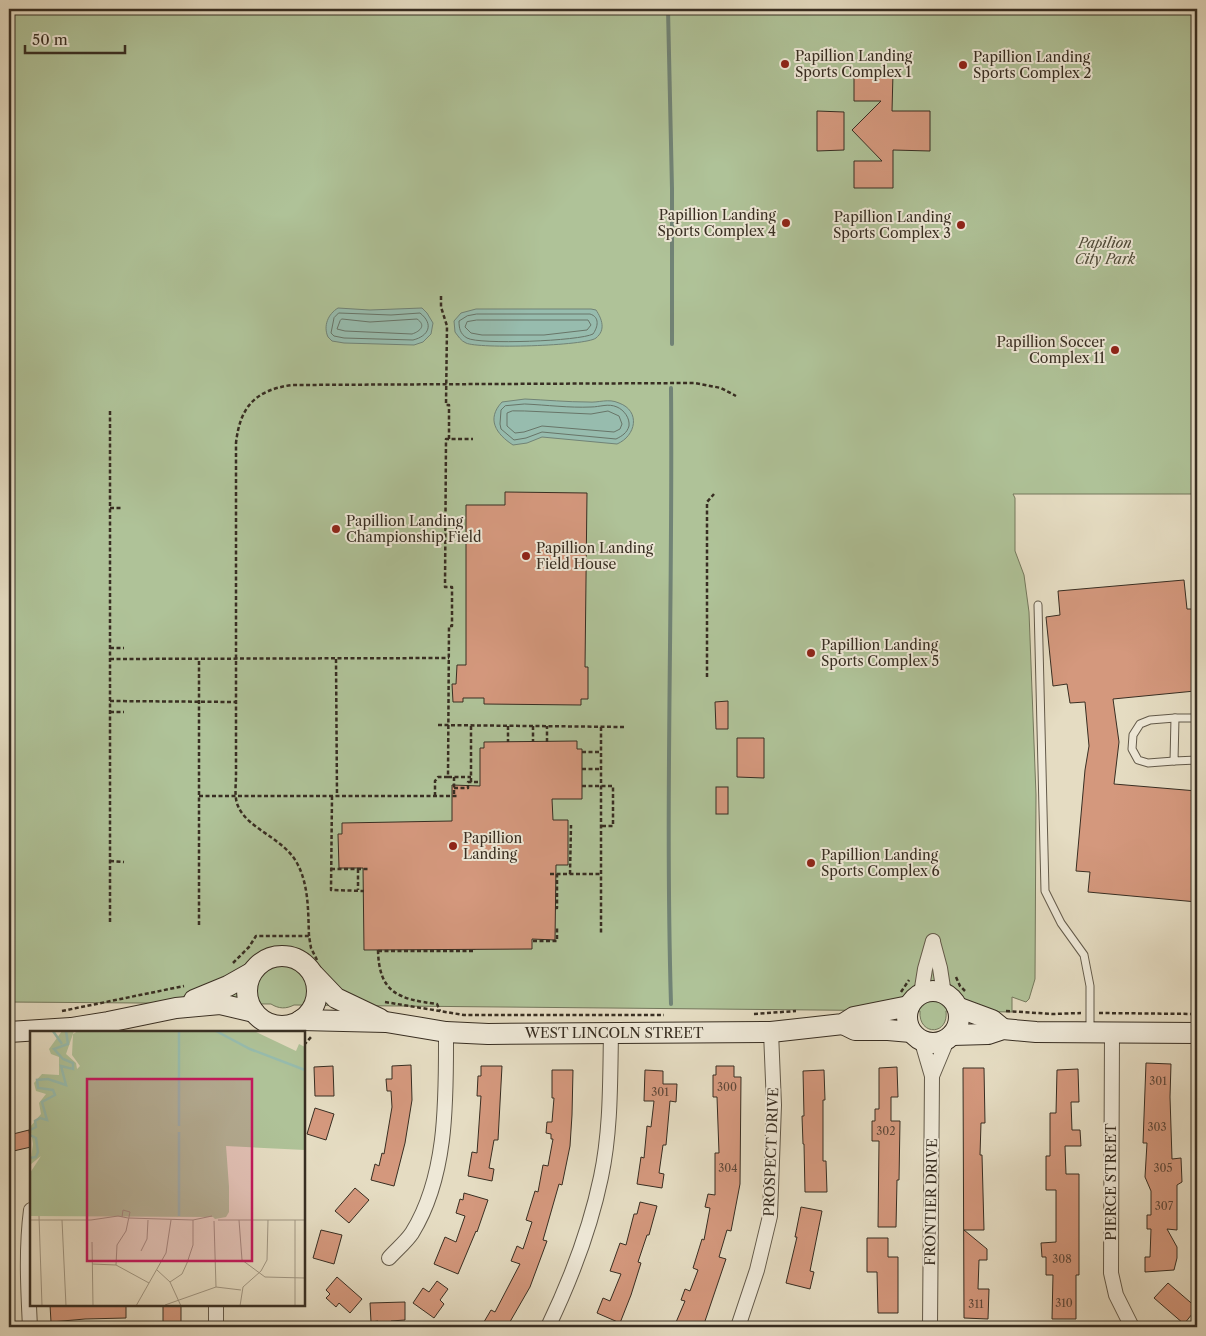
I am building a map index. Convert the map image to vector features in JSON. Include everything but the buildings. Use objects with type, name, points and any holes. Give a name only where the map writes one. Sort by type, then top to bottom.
[{"type":"street","points":[[950,1038],[959,1022],[956,998],[940,968],[933,941],[925,969],[908,998],[906,1020],[917,1037],[932,1044],[950,1038],[988,1034],[1002,1020]]},
{"type":"street","points":[[9,1032],[71,1028],[176,1008],[220,1004],[263,1022],[283,1026],[299,1024],[312,1008],[315,1001],[317,970],[295,958],[278,956],[263,961],[251,972],[228,986],[176,1008]]},
{"type":"street","name":"WEST LINCOLN STREET","points":[[317,970],[336,998],[386,1022]]},
{"type":"street","points":[[251,972],[246,988],[249,1005],[263,1022]]},
{"type":"street","points":[[908,998],[932,991],[956,998],[992,1020],[1002,1020],[1036,1032],[1197,1033]]},
{"type":"street","name":"WEST LINCOLN STREET","points":[[299,1024],[386,1022],[446,1032],[488,1034],[771,1032],[843,1024],[854,1016],[908,998]]},
{"type":"street","name":"WEST LINCOLN STREET","points":[[843,1024],[855,1030],[888,1030],[917,1037]]},
{"type":"street","points":[[389,1258],[411,1234],[426,1204],[435,1171],[443,1132],[446,1032]]},
{"type":"street","name":"PROSPECT DRIVE","points":[[738,1327],[757,1270],[770,1216],[774,1105],[771,1032]]},
{"type":"street","points":[[548,1327],[571,1278],[591,1220],[602,1175],[609,1109],[611,1033]]},
{"type":"street","name":"PIERCE STREET","points":[[1112,1033],[1111,1273],[1116,1295],[1132,1327]]},
{"type":"street","name":"FRONTIER DRIVE","points":[[917,1037],[932,1076],[930,1327]]},
{"type":"street","name":"FRONTIER DRIVE","points":[[932,1076],[950,1038]]},
{"type":"street","points":[[30,1218],[28,1282],[30,1327]]},
{"type":"street","points":[[216,1306],[216,1327]]},
{"type":"lane","points":[[1038,605],[1046,891],[1060,923],[1084,955],[1090,986],[1090,1033]]},
{"type":"lane","points":[[1174,762],[1176,718]]},
{"type":"lane","points":[[1197,718],[1150,720],[1140,724],[1133,735],[1132,749],[1138,760],[1148,763],[1197,760]]},
{"type":"path","points":[[441,296],[447,326],[446,405],[448,405],[448,439],[446,439],[445,587],[452,587],[452,626],[449,626],[448,777]]},
{"type":"path","points":[[317,970],[309,936],[307,894],[298,863],[287,849],[252,823],[242,813],[237,804],[236,443],[238,426],[246,408],[261,394],[278,387],[292,385],[695,383],[721,388],[736,396]]},
{"type":"path","points":[[110,411],[110,924]]},
{"type":"path","points":[[448,439],[473,439]]},
{"type":"path","points":[[707,677],[707,502],[714,494]]},
{"type":"path","points":[[110,508],[123,508]]},
{"type":"path","points":[[110,648],[124,648]]},
{"type":"path","points":[[110,659],[449,658]]},
{"type":"path","points":[[199,659],[199,925]]},
{"type":"path","points":[[336,659],[337,796]]},
{"type":"path","points":[[110,701],[236,702]]},
{"type":"path","points":[[110,712],[124,712]]},
{"type":"path","points":[[438,726],[625,727]]},
{"type":"path","points":[[454,788],[468,788],[468,782],[471,782],[471,726]]},
{"type":"path","points":[[508,726],[508,742]]},
{"type":"path","points":[[533,726],[533,742]]},
{"type":"path","points":[[547,742],[548,726]]},
{"type":"path","points":[[602,727],[602,935]]},
{"type":"path","points":[[582,752],[602,752]]},
{"type":"path","points":[[582,769],[602,770]]},
{"type":"path","points":[[434,796],[434,781],[438,777],[471,777]]},
{"type":"path","points":[[199,796],[455,796],[454,777]]},
{"type":"path","points":[[471,782],[480,782]]},
{"type":"path","points":[[582,786],[614,786],[614,826],[602,826]]},
{"type":"path","points":[[332,796],[331,890],[364,891]]},
{"type":"path","points":[[570,874],[571,825]]},
{"type":"path","points":[[110,861],[124,862]]},
{"type":"path","points":[[331,869],[369,869]]},
{"type":"path","points":[[358,869],[358,890]]},
{"type":"path","points":[[550,874],[602,874]]},
{"type":"path","points":[[555,908],[557,908],[557,874]]},
{"type":"path","points":[[534,941],[557,941],[557,928]]},
{"type":"path","points":[[228,967],[249,947],[256,936],[309,936]]},
{"type":"path","points":[[440,1011],[437,1004],[408,999],[387,986],[379,969],[378,950],[474,951],[474,949]]},
{"type":"path","points":[[908,998],[901,992],[912,976],[914,968],[925,969]]},
{"type":"path","points":[[940,968],[952,968],[960,986],[956,998]]},
{"type":"path","points":[[54,1012],[190,985]]},
{"type":"path","points":[[384,1002],[464,1015],[670,1015]]},
{"type":"path","points":[[748,1015],[798,1011]]},
{"type":"path","points":[[1002,1020],[1053,1014],[1197,1014]]},
{"type":"green space","name":"Papillion Landing","points":[[9,9],[1197,9],[1197,494],[1013,494],[1015,498],[1015,551],[1024,575],[1029,612],[1036,795],[1035,979],[1029,999],[1026,1002],[1012,997],[1012,1012],[946,1011],[946,1019],[943,1025],[939,1029],[933,1030],[928,1029],[924,1025],[920,1011],[294,1005],[282,1008],[271,1004],[9,1002]]},
{"type":"water","points":[[338,308],[370,310],[422,308],[433,323],[431,334],[423,342],[414,345],[332,341],[328,337],[326,325],[329,317]]},
{"type":"water","points":[[476,309],[591,309],[596,310],[598,313],[602,328],[596,338],[588,341],[554,345],[475,345],[466,343],[460,338],[455,332],[454,321],[461,313]]},
{"type":"water","points":[[525,399],[619,403],[631,412],[633,417],[632,430],[617,444],[542,437],[527,443],[513,445],[502,436],[495,426],[495,414],[502,402]]},
{"type":"waterway","points":[[668,9],[672,189],[672,344]]},
{"type":"waterway","points":[[671,388],[669,927],[671,1004]]},
{"type":"place","name":"Papillion Landing Sports Complex 1","points":[[785,64]]},
{"type":"place","name":"Papillion Landing Sports Complex 2","points":[[963,65]]},
{"type":"place","name":"Papillion Landing Sports Complex 4","points":[[786,223]]},
{"type":"place","name":"Papillion Landing Sports Complex 3","points":[[961,225]]},
{"type":"place","name":"Papillion Soccer Complex 11","points":[[1115,350]]},
{"type":"place","name":"Papillion Landing Championship Field","points":[[336,529]]},
{"type":"place","name":"Papillion Landing Field House","points":[[526,556]]},
{"type":"place","name":"Papillion Landing Sports Complex 5","points":[[811,653]]},
{"type":"place","name":"Papillion Landing","points":[[453,846]]},
{"type":"place","name":"Papillion Landing Sports Complex 6","points":[[811,863]]},
{"type":"park label","name":"Papilion City Park","points":[[1105,252]]}]
